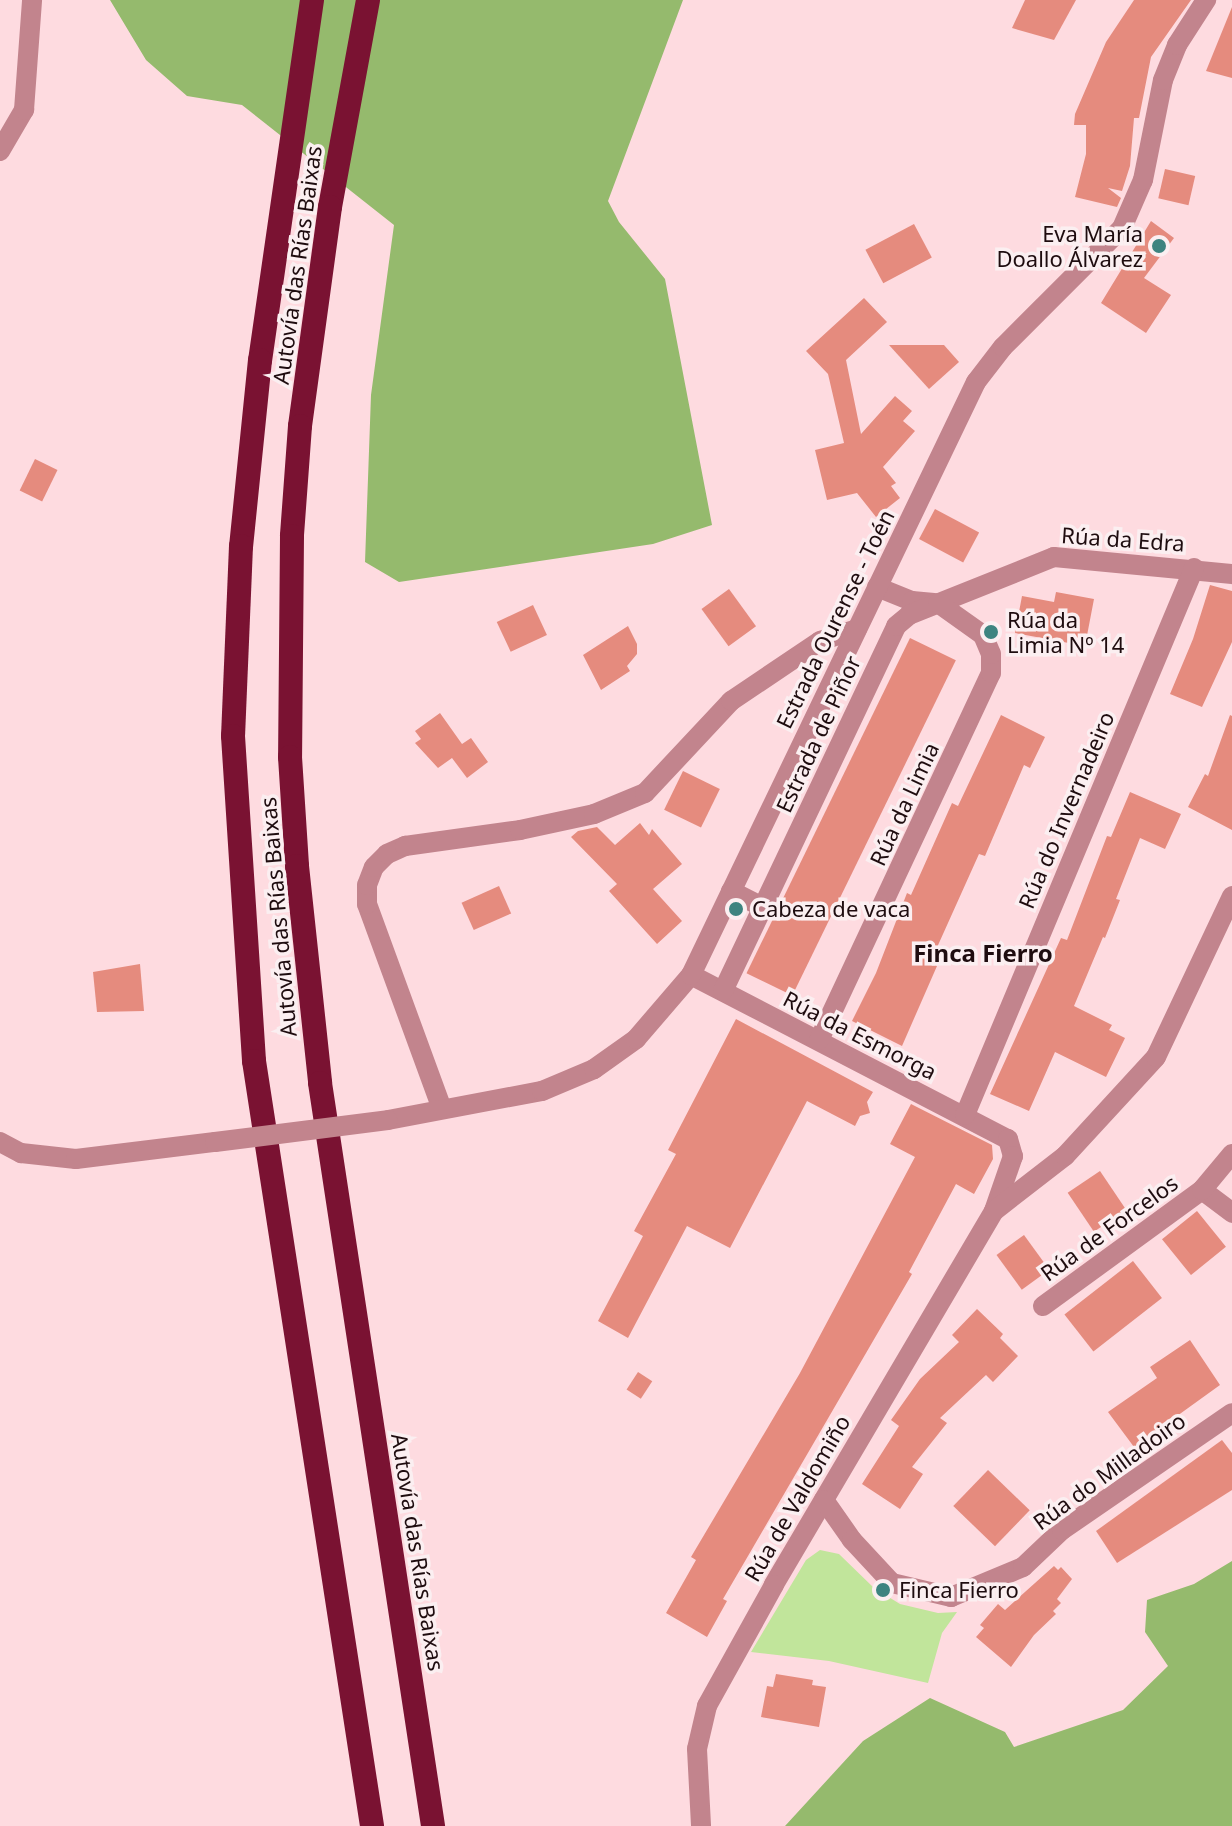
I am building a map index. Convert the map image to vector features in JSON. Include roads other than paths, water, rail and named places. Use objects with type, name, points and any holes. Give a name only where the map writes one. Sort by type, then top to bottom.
[{"type":"highway","name":"Autovía das Rías Baixas","points":[[312,0],[257,391],[241,546],[233,736],[254,1061],[372,1826]]},
{"type":"highway","name":"Autovía das Rías Baixas","points":[[368,0],[330,207],[300,426],[292,536],[290,757],[297,866],[320,1083],[433,1826]]},
{"type":"street","points":[[0,151],[24,110],[32,0]]},
{"type":"street","name":"Estrada Ourense - Toén","points":[[0,1142],[21,1153],[76,1159],[388,1120],[542,1091],[594,1069],[636,1039],[691,975],[976,382],[1003,347],[1122,228],[1143,180],[1163,80],[1177,45],[1206,0]]},
{"type":"street","name":"Rúa da Edra","points":[[938,603],[1054,557],[1232,574]]},
{"type":"street","name":"Rúa do Invernadeiro","points":[[965,1115],[1194,568]]},
{"type":"street","points":[[877,587],[912,601],[938,603]]},
{"type":"street","name":"Estrada de Piñor","points":[[723,991],[896,626],[909,615],[938,603]]},
{"type":"street","name":"Rúa da Limia","points":[[819,1040],[991,673],[991,654],[983,635],[938,603]]},
{"type":"street","points":[[442,1109],[367,904],[367,885],[374,867],[387,854],[405,846],[520,830],[594,814],[645,793],[731,701],[820,641],[857,629]]},
{"type":"street","points":[[731,891],[763,907]]},
{"type":"street","name":"Rúa de Valdomiño","points":[[994,1211],[1065,1156],[1156,1057],[1232,896]]},
{"type":"street","name":"Rúa da Esmorga","points":[[691,975],[1008,1139]]},
{"type":"street","name":"Rúa de Valdomiño","points":[[701,1826],[697,1749],[707,1706],[994,1211],[1013,1156],[1008,1139]]},
{"type":"street","name":"Rúa de Forcelos","points":[[1043,1306],[1202,1190],[1232,1154]]},
{"type":"street","name":"Rúa de Forcelos","points":[[1202,1190],[1232,1213]]},
{"type":"street","name":"Rúa do Milladoiro","points":[[824,1500],[852,1540],[892,1583],[951,1597],[1023,1567],[1062,1530],[1232,1413]]},
{"type":"place","name":"Eva María Doallo Álvarez","points":[[1159,246]]},
{"type":"place","name":"Rúa da Limia Nº 14","points":[[991,632]]},
{"type":"place","name":"Cabeza de vaca","points":[[736,909]]},
{"type":"place","name":"Finca Fierro","points":[[883,1590]]},
{"type":"district","name":"Finca Fierro","points":[[983,953]]}]
